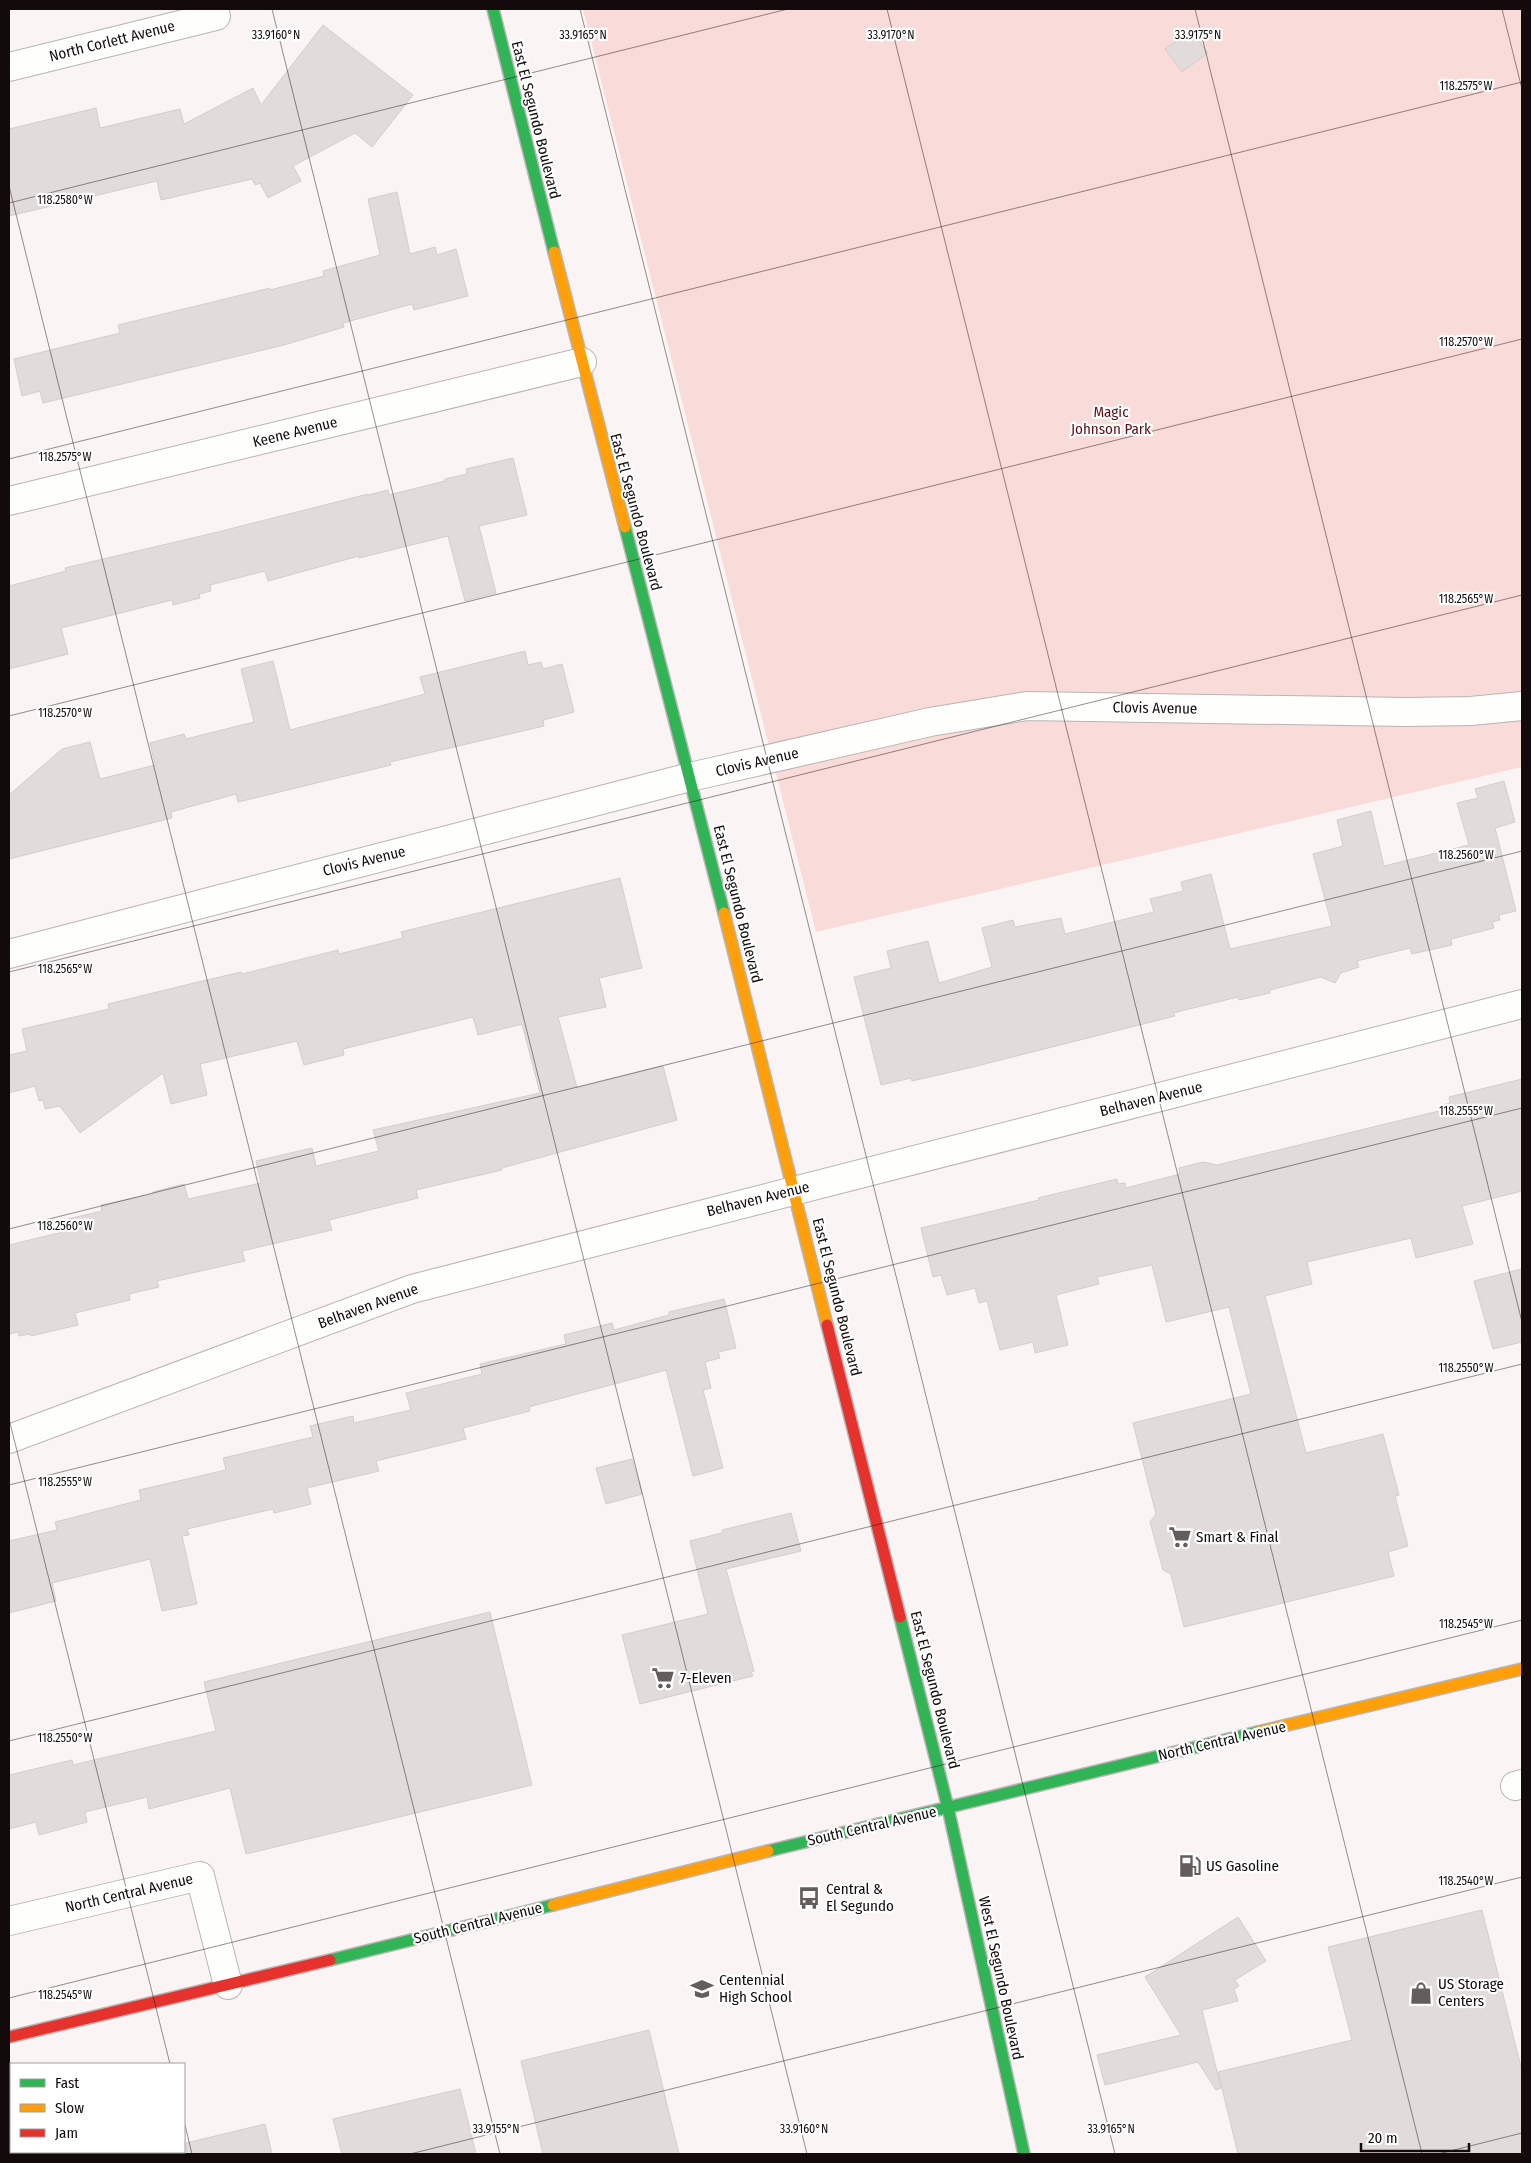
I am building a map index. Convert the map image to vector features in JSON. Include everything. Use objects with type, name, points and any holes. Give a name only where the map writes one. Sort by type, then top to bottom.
[{"type":"main road","name":"East El Segundo Boulevard","points":[[493,9],[690,777],[948,1808]]},
{"type":"main road","name":"North Central Avenue","points":[[948,1808],[1522,1669]]},
{"type":"main road","name":"South Central Avenue","points":[[9,2037],[948,1808]]},
{"type":"main road","name":"West El Segundo Boulevard","points":[[948,1808],[1024,2154]]},
{"type":"street","name":"North Corlett Avenue","points":[[9,67],[216,16]]},
{"type":"street","name":"Keene Avenue","points":[[9,501],[582,362]]},
{"type":"street","name":"Clovis Avenue","points":[[9,954],[690,777],[930,722],[1027,706],[1406,712],[1471,711],[1522,706]]},
{"type":"street","name":"Belhaven Avenue","points":[[9,1439],[412,1288],[1522,1004]]},
{"type":"street","name":"North Central Avenue","points":[[9,1921],[200,1876],[228,1985]]},
{"type":"green space","name":"Magic Johnson Park","points":[[583,9],[1522,9],[1522,767],[816,932]]},
{"type":"building","points":[[323,25],[413,95],[372,147],[355,133],[293,166],[301,181],[268,198],[260,183],[255,185],[252,179],[161,200],[157,181],[9,216],[9,129],[96,108],[100,128],[180,109],[184,124],[253,88],[261,105]]},
{"type":"building","points":[[1191,31],[1208,53],[1182,72],[1165,49]]},
{"type":"building","points":[[397,192],[410,254],[435,247],[437,255],[456,249],[468,296],[414,310],[412,304],[343,323],[344,327],[284,345],[43,403],[40,391],[22,396],[14,359],[120,333],[118,325],[324,276],[323,271],[380,255],[368,199]]},
{"type":"building","points":[[513,458],[527,515],[479,526],[496,593],[465,601],[448,536],[359,558],[359,556],[268,581],[265,571],[210,585],[211,591],[199,594],[200,598],[173,605],[172,600],[61,628],[68,654],[9,669],[9,586],[66,571],[65,568],[368,494],[388,490],[389,495],[445,481],[445,479],[467,474],[466,469]]},
{"type":"building","points":[[525,651],[528,665],[541,662],[543,669],[562,664],[574,712],[543,720],[544,726],[390,762],[391,765],[238,802],[236,794],[171,812],[172,818],[9,859],[9,795],[62,749],[90,742],[100,779],[155,765],[150,743],[184,734],[186,739],[254,722],[241,669],[273,661],[290,730],[425,694],[420,677]]},
{"type":"building","points":[[1504,781],[1515,822],[1495,828],[1516,911],[1499,915],[1500,920],[1492,922],[1494,928],[1451,939],[1452,945],[1412,954],[1410,948],[1357,961],[1359,967],[1341,973],[1335,983],[1321,977],[1270,990],[1270,993],[1239,1000],[1238,997],[1173,1013],[1175,1016],[973,1067],[912,1081],[911,1078],[881,1085],[854,977],[891,968],[887,951],[928,941],[939,983],[992,967],[982,928],[1013,920],[1015,927],[1061,918],[1065,934],[1154,912],[1150,899],[1183,891],[1181,882],[1211,874],[1230,949],[1332,926],[1313,854],[1343,846],[1337,820],[1371,811],[1384,866],[1469,845],[1457,803],[1478,798],[1475,789]]},
{"type":"building","points":[[620,878],[642,968],[599,978],[606,1007],[558,1017],[577,1088],[663,1066],[677,1120],[502,1168],[502,1170],[416,1190],[418,1198],[329,1220],[332,1230],[242,1251],[245,1261],[157,1281],[159,1287],[129,1294],[130,1300],[75,1313],[78,1325],[31,1336],[30,1334],[19,1336],[18,1332],[9,1334],[9,1245],[71,1230],[68,1219],[102,1211],[101,1205],[153,1194],[153,1192],[184,1184],[188,1199],[261,1183],[256,1161],[312,1148],[316,1166],[379,1151],[373,1130],[540,1093],[522,1024],[478,1035],[473,1017],[343,1049],[344,1055],[304,1065],[297,1041],[200,1064],[207,1095],[171,1104],[163,1073],[80,1133],[60,1106],[45,1109],[43,1100],[39,1101],[35,1086],[9,1093],[9,1055],[27,1051],[22,1029],[109,1009],[108,1004],[194,983],[241,972],[242,974],[338,950],[339,954],[403,938],[401,932]]},
{"type":"building","points":[[1522,1079],[1522,1191],[1462,1206],[1473,1244],[1416,1258],[1411,1238],[1307,1262],[1312,1284],[1265,1296],[1306,1453],[1383,1434],[1399,1495],[1395,1496],[1408,1546],[1388,1552],[1394,1576],[1184,1627],[1171,1574],[1163,1570],[1150,1522],[1156,1514],[1133,1423],[1251,1394],[1229,1307],[1166,1322],[1152,1265],[1097,1277],[1099,1284],[1056,1295],[1068,1345],[1035,1353],[1033,1342],[1000,1350],[987,1301],[979,1303],[975,1288],[947,1295],[941,1275],[933,1277],[921,1228],[1117,1179],[1118,1184],[1125,1183],[1126,1188],[1180,1174],[1179,1168],[1203,1162],[1217,1165],[1443,1110],[1442,1105],[1450,1103],[1449,1097]]},
{"type":"building","points":[[1522,1269],[1522,1342],[1493,1349],[1474,1281]]},
{"type":"building","points":[[724,1299],[736,1348],[718,1352],[720,1358],[705,1362],[711,1388],[703,1390],[723,1468],[693,1476],[666,1370],[529,1407],[530,1411],[463,1428],[466,1439],[376,1461],[379,1471],[307,1488],[311,1504],[274,1513],[273,1509],[187,1529],[189,1535],[182,1536],[197,1604],[162,1611],[150,1559],[52,1583],[56,1601],[9,1613],[9,1541],[57,1530],[55,1522],[141,1500],[139,1490],[226,1470],[223,1458],[313,1437],[310,1426],[353,1416],[354,1423],[411,1410],[406,1393],[482,1374],[480,1364],[566,1344],[564,1335],[612,1323],[614,1330],[669,1315],[669,1312]]},
{"type":"building","points":[[632,1459],[642,1494],[606,1504],[596,1468]]},
{"type":"building","points":[[791,1513],[801,1551],[726,1569],[754,1671],[751,1672],[753,1676],[640,1704],[622,1635],[708,1614],[690,1541],[722,1533],[722,1530]]},
{"type":"building","points":[[490,1612],[532,1785],[246,1854],[230,1788],[149,1809],[147,1797],[85,1812],[87,1822],[39,1835],[36,1822],[9,1829],[9,1775],[72,1760],[73,1765],[216,1731],[204,1682]]},
{"type":"building","name":"US Storage Centers","points":[[1482,1910],[1522,2071],[1522,2154],[1238,2154],[1218,2072],[1352,2040],[1328,1947]]},
{"type":"building","points":[[1238,1917],[1266,1961],[1235,1980],[1239,1986],[1234,1989],[1238,2001],[1202,2010],[1221,2088],[1216,2090],[1198,2062],[1105,2085],[1097,2055],[1181,2035],[1145,1977]]},
{"type":"building","points":[[649,2030],[679,2154],[543,2154],[521,2061]]},
{"type":"building","points":[[460,2089],[476,2154],[342,2154],[333,2119]]},
{"type":"building","points":[[265,2124],[272,2154],[187,2154],[186,2143]]},
{"type":"traffic: fast","points":[[493,9],[554,252]]},
{"type":"traffic: fast","points":[[625,527],[724,913]]},
{"type":"traffic: fast","points":[[900,1617],[948,1808]]},
{"type":"traffic: fast","points":[[768,1851],[1258,1732]]},
{"type":"traffic: fast","points":[[948,1808],[1024,2154]]},
{"type":"traffic: fast","points":[[330,1960],[553,1905]]},
{"type":"traffic: slow","points":[[554,252],[625,527]]},
{"type":"traffic: slow","points":[[724,913],[827,1325]]},
{"type":"traffic: slow","points":[[1258,1732],[1522,1669]]},
{"type":"traffic: slow","points":[[553,1905],[768,1851]]},
{"type":"traffic: jam","points":[[827,1325],[900,1617]]},
{"type":"traffic: jam","points":[[9,2037],[330,1960]]},
{"type":"place","name":"Smart & Final","points":[[1180,1537]]},
{"type":"place","name":"7-Eleven","points":[[663,1678]]},
{"type":"place","name":"US Gasoline","points":[[1190,1866]]},
{"type":"place","name":"Central & El Segundo","points":[[809,1898]]},
{"type":"place","name":"Centennial High School","points":[[702,1989]]},
{"type":"place","name":"US Storage Centers","points":[[1421,1993]]}]
